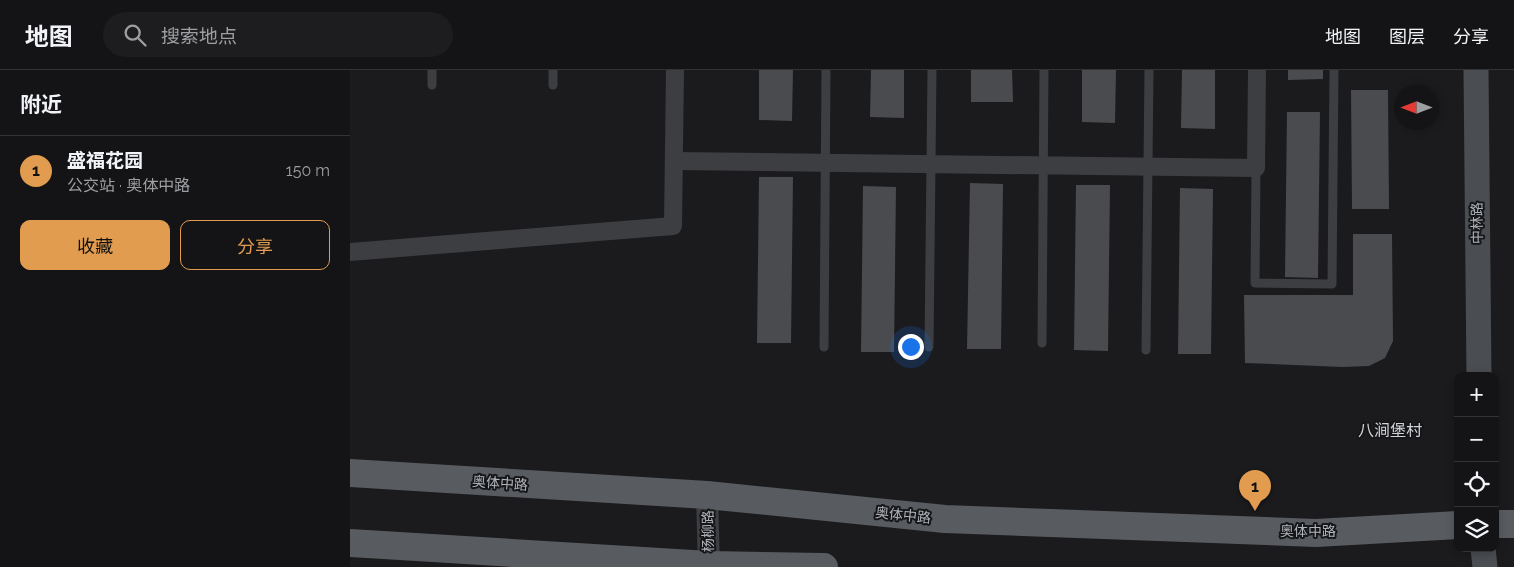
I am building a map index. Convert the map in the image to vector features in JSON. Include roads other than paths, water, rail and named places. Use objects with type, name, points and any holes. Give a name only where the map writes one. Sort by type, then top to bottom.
[{"type":"main road","name":"中林路","points":[[1476,70],[1479,372]]},
{"type":"main road","name":"奥体中路","points":[[350,473],[707,495],[945,519],[1316,533],[1454,525]]},
{"type":"main road","points":[[1499,524],[1514,524]]},
{"type":"main road","points":[[350,543],[709,566],[824,567]]},
{"type":"main road","points":[[1483,552],[1485,567]]},
{"type":"street","points":[[350,252],[673,226],[676,70]]},
{"type":"street","points":[[674,161],[1256,168],[1256,70]]},
{"type":"street","name":"杨柳路","points":[[707,495],[709,566]]},
{"type":"lane","points":[[432,70],[432,85]]},
{"type":"lane","points":[[553,70],[553,85]]},
{"type":"lane","points":[[824,347],[826,70]]},
{"type":"lane","points":[[929,347],[932,70]]},
{"type":"lane","points":[[1042,343],[1044,70]]},
{"type":"lane","points":[[1146,350],[1148,70]]},
{"type":"lane","points":[[1256,168],[1255,283],[1332,284],[1334,70]]},
{"type":"place","name":"盛福花园","points":[[1255,511]]},
{"type":"district","name":"八涧堡村","points":[[1390,430]]}]
